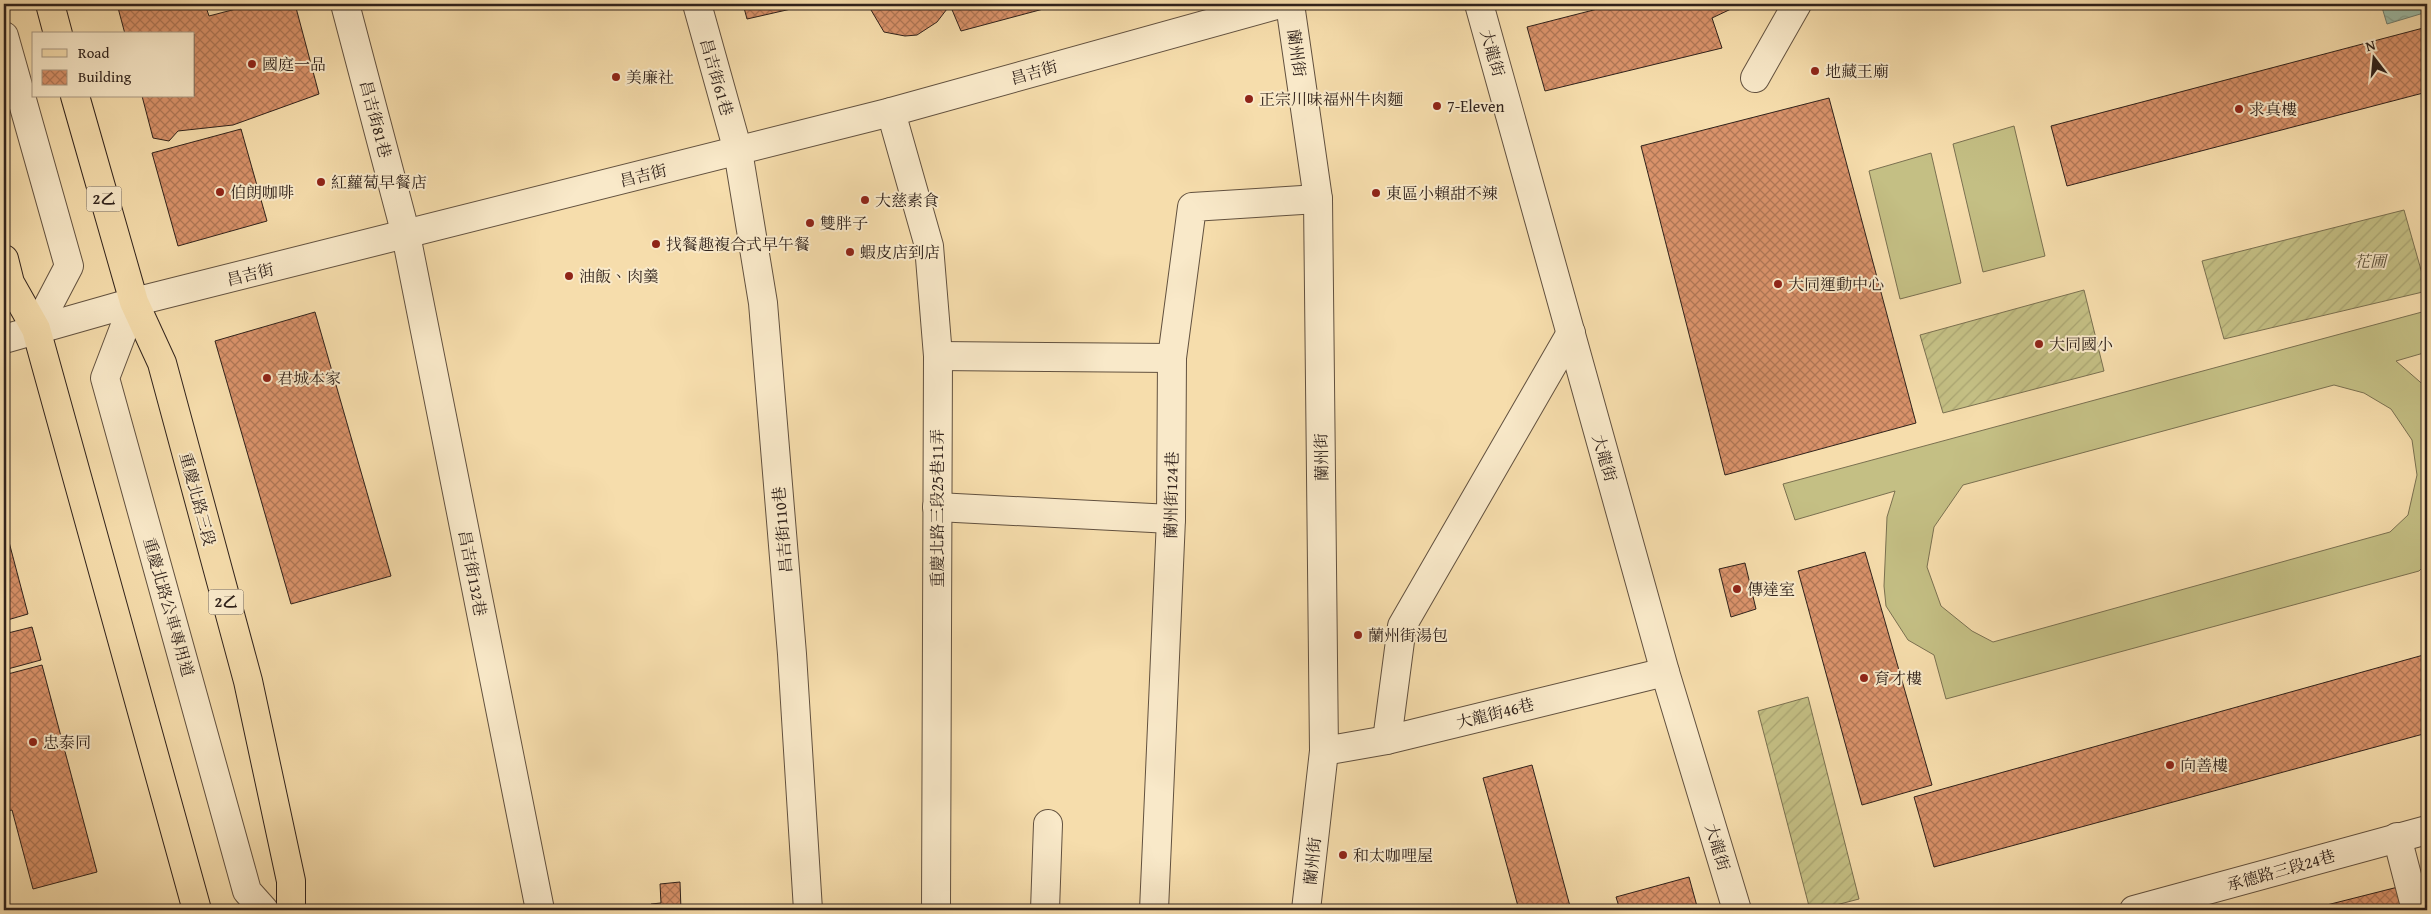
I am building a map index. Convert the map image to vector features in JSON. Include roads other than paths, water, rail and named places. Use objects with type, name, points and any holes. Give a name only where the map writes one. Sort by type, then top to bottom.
[{"type":"main road","points":[[50,4],[57,32]]},
{"type":"main road","name":"重慶北路三段","points":[[76,98],[134,302],[162,363],[248,681],[291,881],[292,910]]},
{"type":"main road","points":[[4,259],[10,283],[36,329],[197,910]]},
{"type":"street","name":"昌吉街81巷","points":[[345,4],[406,235]]},
{"type":"street","name":"昌吉街61巷","points":[[697,4],[738,151]]},
{"type":"street","name":"昌吉街","points":[[4,338],[134,302],[891,112],[1280,4]]},
{"type":"street","name":"蘭州街","points":[[1290,4],[1318,199],[1324,751],[1306,910]]},
{"type":"street","name":"大龍街","points":[[1479,4],[1665,672],[1737,910]]},
{"type":"street","points":[[1755,78],[1797,4]]},
{"type":"street","points":[[4,36],[69,266],[36,329]]},
{"type":"street","name":"重慶北路三段25巷11弄","points":[[891,112],[929,246],[938,356],[936,910]]},
{"type":"street","name":"昌吉街110巷","points":[[738,151],[763,302],[792,654],[808,910]]},
{"type":"street","name":"蘭州街124巷","points":[[1154,910],[1171,519],[1172,358],[1192,207],[1318,199]]},
{"type":"street","name":"昌吉街132巷","points":[[406,235],[540,910]]},
{"type":"street","name":"重慶北路公車專用道","points":[[134,302],[105,378],[247,891],[264,910]]},
{"type":"street","points":[[1387,740],[1402,626],[1571,333]]},
{"type":"street","points":[[938,356],[1172,358]]},
{"type":"street","points":[[937,507],[1171,519]]},
{"type":"street","name":"大龍街46巷","points":[[1324,751],[1387,740],[1665,672]]},
{"type":"street","points":[[1045,910],[1048,824]]},
{"type":"street","name":"承德路三段24巷","points":[[2134,910],[2427,830]]},
{"type":"street","points":[[2397,837],[2416,910]]},
{"type":"water","points":[[2381,4],[2427,4],[2427,12],[2387,24]]},
{"type":"place","name":"國庭一品","points":[[252,64]]},
{"type":"place","name":"地藏王廟","points":[[1815,71]]},
{"type":"place","name":"美廉社","points":[[616,77]]},
{"type":"place","name":"正宗川味福州牛肉麵","points":[[1249,99]]},
{"type":"place","name":"7-Eleven","points":[[1437,106]]},
{"type":"place","name":"求真樓","points":[[2239,109]]},
{"type":"place","name":"紅蘿蔔早餐店","points":[[321,182]]},
{"type":"place","name":"伯朗咖啡","points":[[220,192]]},
{"type":"place","name":"東區小賴甜不辣","points":[[1376,193]]},
{"type":"place","name":"大慈素食","points":[[865,200]]},
{"type":"place","name":"雙胖子","points":[[810,223]]},
{"type":"place","name":"找餐趣複合式早午餐","points":[[656,244]]},
{"type":"place","name":"蝦皮店到店","points":[[850,252]]},
{"type":"place","name":"油飯、肉羹","points":[[569,276]]},
{"type":"place","name":"大同運動中心","points":[[1778,284]]},
{"type":"place","name":"大同國小","points":[[2039,344]]},
{"type":"place","name":"君城本家","points":[[267,378]]},
{"type":"place","name":"傳達室","points":[[1737,589]]},
{"type":"place","name":"蘭州街湯包","points":[[1358,635]]},
{"type":"place","name":"育才樓","points":[[1864,678]]},
{"type":"place","name":"忠泰同","points":[[33,742]]},
{"type":"place","name":"向善樓","points":[[2170,765]]},
{"type":"place","name":"和太咖哩屋","points":[[1343,855]]},
{"type":"park label","name":"花圃","points":[[2370,261]]}]
